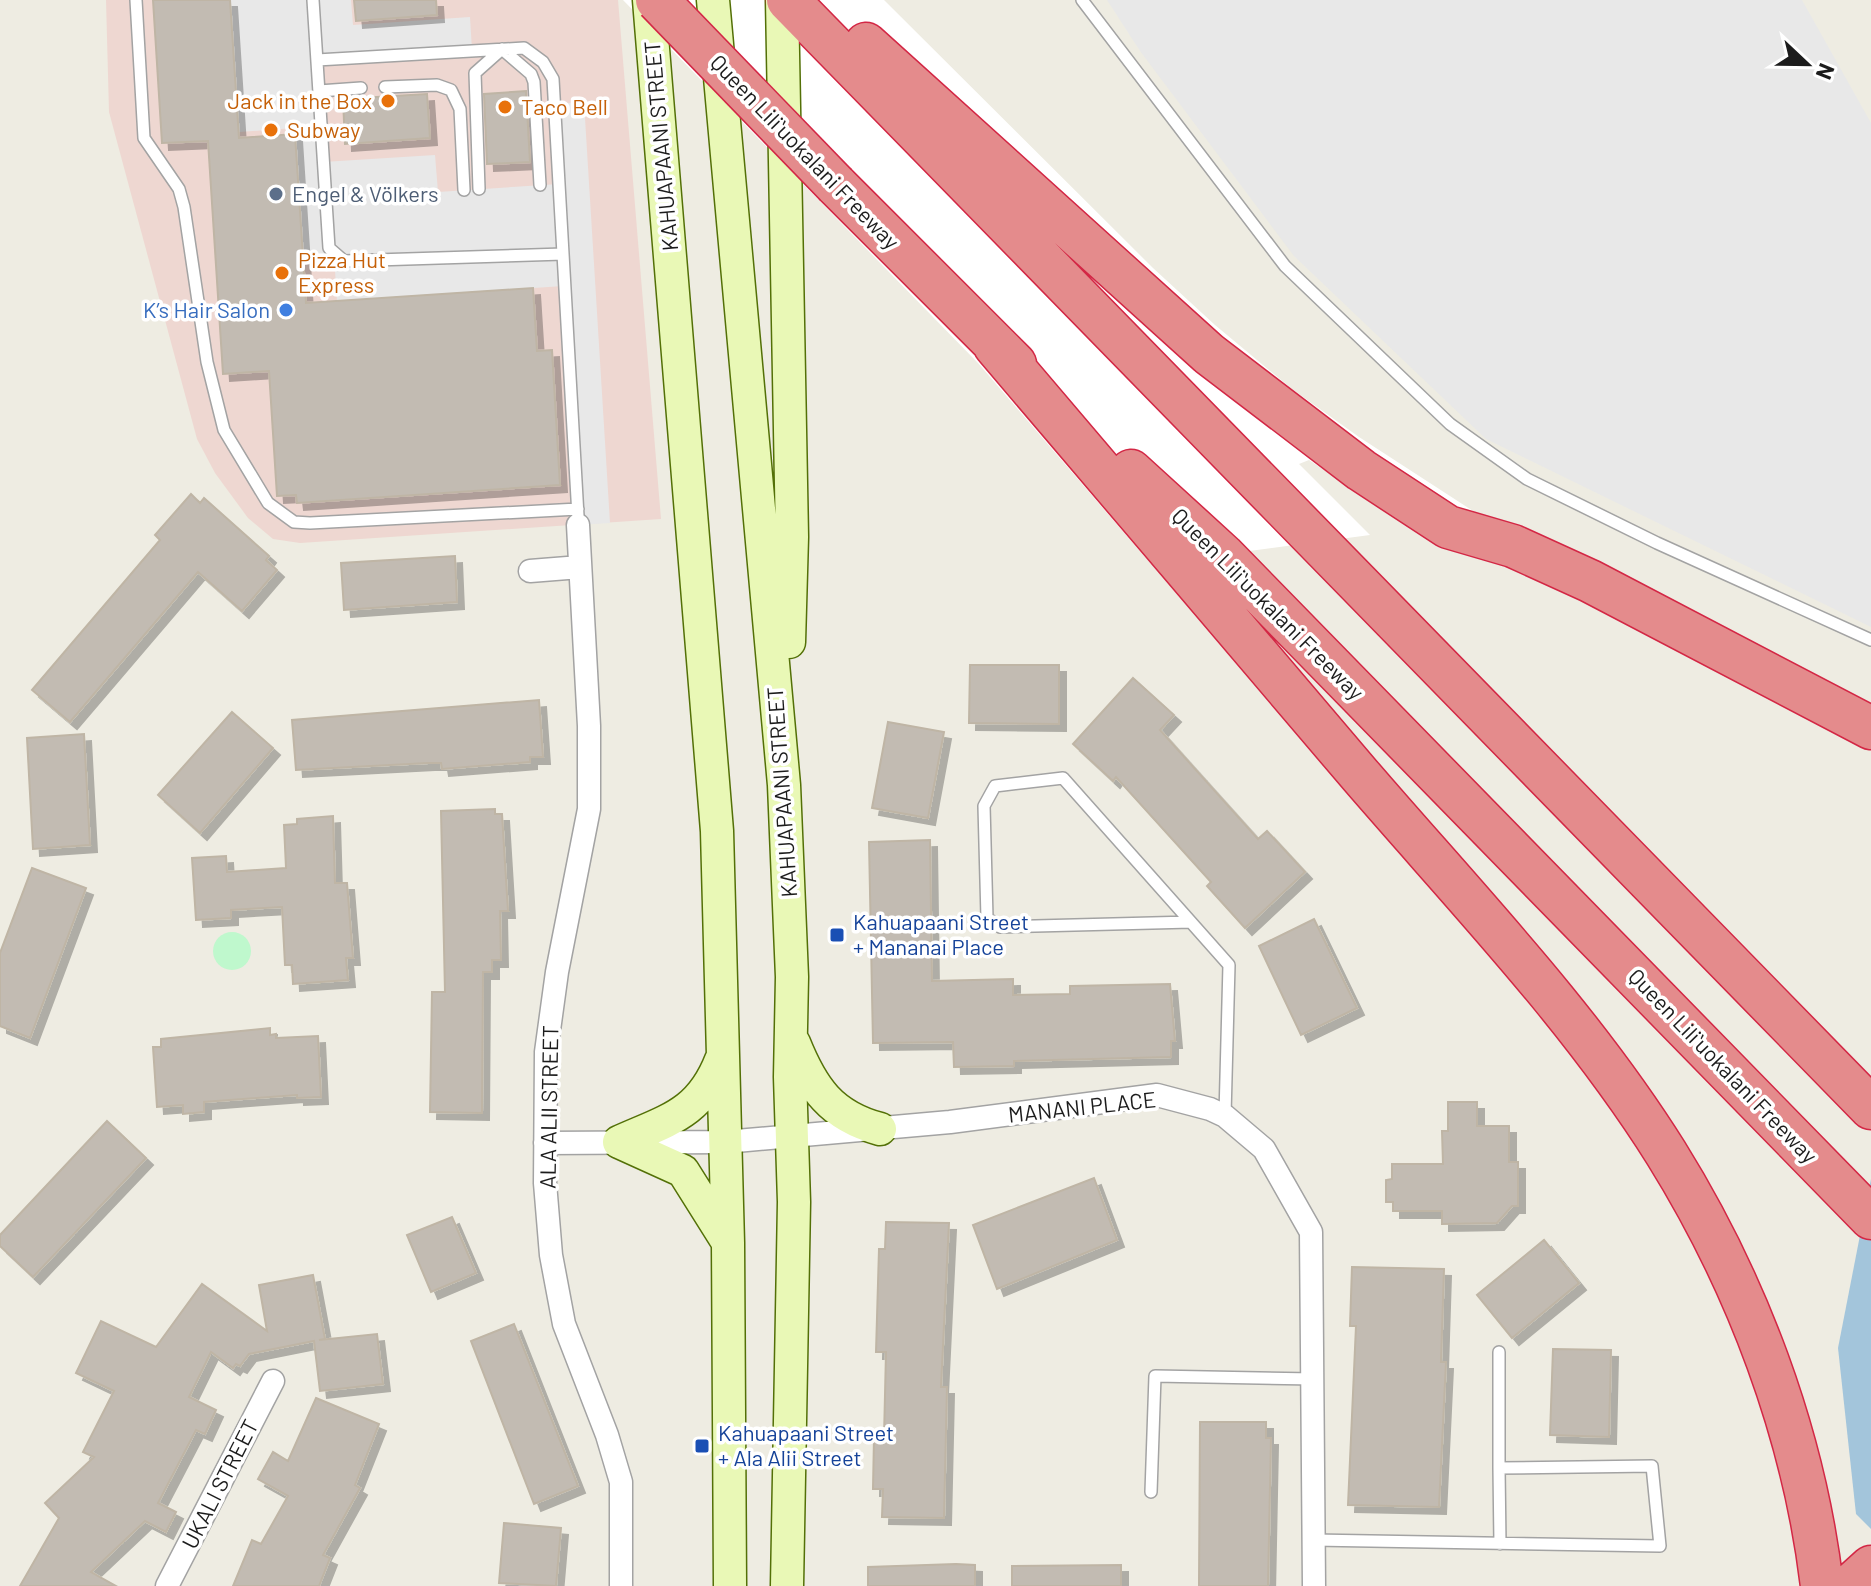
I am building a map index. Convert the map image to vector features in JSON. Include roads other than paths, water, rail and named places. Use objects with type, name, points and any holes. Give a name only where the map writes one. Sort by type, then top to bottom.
[{"type":"highway","name":"Queen Liliʻuokalani Freeway","points":[[657,0],[995,346],[1223,555],[1860,1206]]},
{"type":"highway","points":[[785,0],[1870,1107]]},
{"type":"highway","points":[[818,0],[1209,354],[1332,449],[1448,527],[1513,546],[1590,581],[1862,721]]},
{"type":"highway","points":[[995,346],[1578,1030],[1665,1152],[1731,1275],[1780,1397],[1803,1479],[1822,1586]]},
{"type":"highway","points":[[1850,1586],[1871,1567]]},
{"type":"main road","name":"KAHUAPAANI STREET","points":[[649,0],[717,831],[728,1243],[730,1586]]},
{"type":"main road","name":"KAHUAPAANI STREET","points":[[713,0],[784,785],[793,1134],[787,1586]]},
{"type":"main road","points":[[784,785],[792,537],[785,0]]},
{"type":"main road","points":[[792,1037],[807,1075],[823,1096],[842,1115],[880,1129]]},
{"type":"main road","points":[[619,1142],[690,1110],[712,1083],[721,1059]]},
{"type":"main road","points":[[619,1142],[683,1171],[728,1243]]},
{"type":"street","name":"ALA ALII STREET","points":[[578,517],[589,809],[557,972],[546,1052],[545,1143],[551,1255],[564,1324],[607,1435],[621,1482],[621,1586]]},
{"type":"street","points":[[530,571],[580,567]]},
{"type":"street","name":"MANANI PLACE","points":[[545,1143],[725,1142],[880,1129],[1157,1095],[1225,1116],[1264,1149],[1311,1232],[1314,1586]]},
{"type":"street","name":"UKALI STREET","points":[[167,1586],[273,1381]]},
{"type":"lane","points":[[136,0],[144,138],[179,189],[184,207],[207,362],[224,430],[268,503],[294,522],[310,523],[578,517],[553,79],[543,62],[524,48],[317,60]]},
{"type":"lane","points":[[313,0],[329,248],[334,255],[344,261],[563,254]]},
{"type":"lane","points":[[1082,0],[1285,266],[1450,424],[1527,479],[1657,543],[1871,640]]},
{"type":"lane","points":[[475,73],[502,49]]},
{"type":"lane","points":[[502,49],[531,74],[534,82],[540,185]]},
{"type":"lane","points":[[472,50],[479,189]]},
{"type":"lane","points":[[385,87],[437,85],[451,90],[460,109],[464,190]]},
{"type":"lane","points":[[319,91],[361,88]]},
{"type":"lane","points":[[1191,922],[1000,927],[987,918],[984,806],[995,786],[1063,778],[1191,922],[1229,965],[1225,1116]]},
{"type":"lane","points":[[1499,1352],[1500,1544]]},
{"type":"lane","points":[[1151,1492],[1155,1376],[1314,1379]]},
{"type":"lane","points":[[1314,1540],[1660,1546],[1652,1466],[1499,1468]]},
{"type":"water","points":[[1871,1179],[1871,1529],[1856,1514],[1838,1348]]},
{"type":"place","name":"Jack in the Box","points":[[388,101]]},
{"type":"place","name":"Taco Bell","points":[[505,107]]},
{"type":"place","name":"Subway","points":[[271,130]]},
{"type":"place","name":"Engel & Völkers","points":[[276,194]]},
{"type":"place","name":"Pizza Hut Express","points":[[282,273]]},
{"type":"place","name":"K’s Hair Salon","points":[[286,310]]},
{"type":"place","name":"Kahuapaani Street + Mananai Place","points":[[837,935]]},
{"type":"place","name":"Kahuapaani Street + Ala Alii Street","points":[[702,1446]]}]
